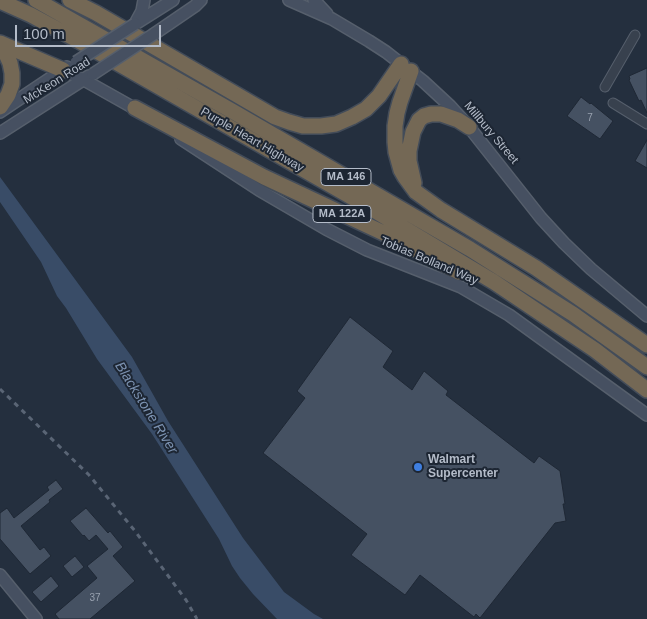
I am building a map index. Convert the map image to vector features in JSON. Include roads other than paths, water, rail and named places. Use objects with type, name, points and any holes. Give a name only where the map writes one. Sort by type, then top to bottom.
[{"type":"highway","name":"Purple Heart Highway","points":[[36,0],[470,249],[573,314],[647,367]]},
{"type":"highway","points":[[70,0],[275,117],[303,126],[336,124],[352,117],[366,108],[406,68]]},
{"type":"highway","name":"Purple Heart Highway","points":[[0,1],[79,41],[362,203],[494,282],[595,350],[647,390]]},
{"type":"highway","points":[[0,45],[70,66]]},
{"type":"highway","points":[[0,45],[10,63],[12,73],[12,84],[8,95],[0,107]]},
{"type":"highway","points":[[406,68],[397,112],[395,142],[401,170],[416,192],[441,210],[536,268],[647,345]]},
{"type":"highway","name":"MA 122A","points":[[135,108],[264,177],[390,236],[550,319]]},
{"type":"highway","points":[[416,192],[411,172],[409,151],[412,132],[419,120],[424,116],[441,114],[458,120],[469,127]]},
{"type":"main road","points":[[135,24],[142,11],[144,0]]},
{"type":"main road","name":"McKeon Road","points":[[0,112],[173,0]]},
{"type":"main road","name":"McKeon Road","points":[[0,133],[89,77],[202,0]]},
{"type":"main road","name":"Millbury Street","points":[[289,0],[332,19],[369,41],[436,92],[469,127],[541,218],[564,243],[591,269],[647,316]]},
{"type":"main road","points":[[314,0],[332,19]]},
{"type":"main road","name":"Tobias Bolland Way","points":[[70,66],[216,163],[303,216],[367,250],[461,288],[509,315],[647,415]]},
{"type":"main road","points":[[0,575],[36,619]]},
{"type":"street","points":[[605,87],[635,35]]},
{"type":"street","points":[[613,103],[647,124]]},
{"type":"water","name":"Blackstone River","points":[[0,177],[132,357],[168,421],[243,538],[284,592],[323,619],[277,619],[240,578],[219,539],[152,434],[97,359],[57,296],[41,262],[0,202]]},
{"type":"railway","points":[[0,389],[89,475],[135,531],[186,600],[197,619]]},
{"type":"place","name":"Walmart Supercenter","points":[[418,467]]}]
